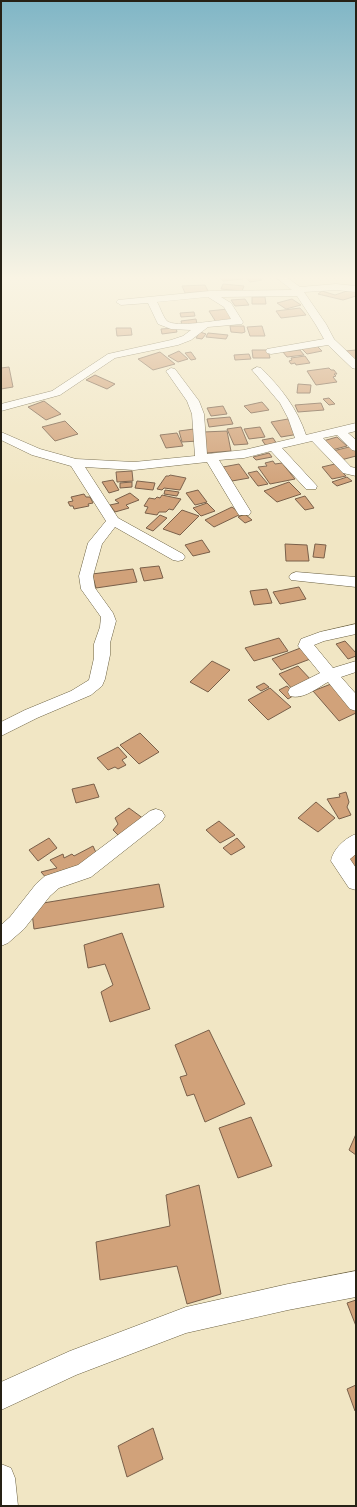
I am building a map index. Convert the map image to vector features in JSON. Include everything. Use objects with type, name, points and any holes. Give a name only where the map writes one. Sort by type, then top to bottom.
[{"type":"street","points":[[1,408],[56,394],[112,356],[158,346]]},
{"type":"street","points":[[272,351],[302,346]]},
{"type":"street","points":[[335,346],[356,366]]},
{"type":"street","points":[[257,370],[288,405],[294,416],[302,440]]},
{"type":"street","points":[[171,371],[193,401],[198,414],[206,458],[244,512]]},
{"type":"street","points":[[1,436],[36,452],[76,463],[134,466],[244,454],[356,427]]},
{"type":"street","points":[[340,432],[356,446]]},
{"type":"street","points":[[315,438],[347,470],[356,472]]},
{"type":"street","points":[[274,447],[311,486]]},
{"type":"street","points":[[76,463],[113,521],[178,557]]},
{"type":"street","points":[[1,730],[31,714],[76,695],[94,685],[103,658],[102,646],[109,626],[108,617],[88,589],[86,576],[95,543],[113,521]]},
{"type":"street","points":[[296,577],[356,582]]},
{"type":"street","points":[[356,629],[320,637],[306,643],[306,646],[356,705]]},
{"type":"street","points":[[296,692],[331,674],[356,666]]},
{"type":"street","points":[[1,937],[17,923],[43,890],[52,882],[84,871],[156,816]]},
{"type":"street","points":[[356,842],[341,856],[340,861],[356,882]]},
{"type":"street","points":[[1,1396],[70,1364],[186,1320],[288,1297],[356,1284]]},
{"type":"street","points":[[1,1478],[4,1506]]},
{"type":"building","points":[[317,346],[322,351],[307,354],[301,348]]},
{"type":"building","points":[[252,350],[268,350],[270,358],[253,358]]},
{"type":"building","points":[[300,350],[304,355],[287,357],[283,352]]},
{"type":"building","points":[[356,350],[356,359],[352,359],[346,351]]},
{"type":"building","points":[[179,351],[188,359],[178,362],[168,356]]},
{"type":"building","points":[[160,352],[175,364],[153,370],[138,359]]},
{"type":"building","points":[[191,352],[196,359],[191,360],[185,353]]},
{"type":"building","points":[[249,354],[251,359],[235,360],[234,355]]},
{"type":"building","points":[[305,356],[310,363],[296,365],[295,363],[291,364],[289,361],[292,360],[291,358]]},
{"type":"building","points":[[9,367],[13,387],[1,389],[1,368]]},
{"type":"building","points":[[329,368],[334,370],[337,374],[334,374],[336,376],[333,377],[337,382],[316,385],[307,371]]},
{"type":"building","points":[[95,375],[115,384],[107,389],[86,380]]},
{"type":"building","points":[[298,384],[311,385],[310,393],[297,393]]},
{"type":"building","points":[[329,398],[335,404],[329,405],[323,399]]},
{"type":"building","points":[[44,401],[61,414],[46,420],[28,407]]},
{"type":"building","points":[[262,402],[269,410],[251,413],[244,406]]},
{"type":"building","points":[[321,403],[324,410],[298,412],[295,405]]},
{"type":"building","points":[[223,406],[227,414],[211,416],[207,408]]},
{"type":"building","points":[[230,417],[233,424],[209,427],[207,419]]},
{"type":"building","points":[[288,419],[299,434],[281,437],[271,422]]},
{"type":"building","points":[[65,421],[78,434],[55,441],[42,427]]},
{"type":"building","points":[[241,427],[248,444],[234,445],[227,429]]},
{"type":"building","points":[[260,427],[265,437],[249,439],[244,429]]},
{"type":"building","points":[[194,429],[198,441],[182,442],[179,431]]},
{"type":"building","points":[[227,431],[231,451],[206,453],[203,432]]},
{"type":"building","points":[[177,433],[183,446],[166,448],[160,435]]},
{"type":"building","points":[[337,437],[347,446],[332,450],[323,441]]},
{"type":"building","points":[[273,438],[277,444],[266,446],[262,440]]},
{"type":"building","points":[[353,446],[356,449],[356,456],[341,460],[333,451]]},
{"type":"building","points":[[269,453],[272,457],[256,460],[253,457]]},
{"type":"building","points":[[273,461],[275,464],[282,463],[295,479],[270,484],[258,467],[267,466],[265,463]]},
{"type":"building","points":[[239,464],[249,478],[232,481],[223,467]]},
{"type":"building","points":[[335,464],[346,476],[332,479],[322,467]]},
{"type":"building","points":[[132,471],[133,481],[117,482],[116,472]]},
{"type":"building","points":[[257,471],[268,484],[258,486],[248,473]]},
{"type":"building","points":[[170,475],[186,478],[180,490],[164,488],[162,490],[157,489],[166,476]]},
{"type":"building","points":[[347,477],[352,481],[337,486],[332,482]]},
{"type":"building","points":[[113,480],[119,490],[109,493],[102,482]]},
{"type":"building","points":[[137,481],[155,483],[153,490],[135,488]]},
{"type":"building","points":[[132,482],[132,487],[120,488],[120,483]]},
{"type":"building","points":[[289,482],[301,494],[277,502],[264,491]]},
{"type":"building","points":[[165,490],[179,492],[177,496],[164,494]]},
{"type":"building","points":[[198,490],[207,502],[195,505],[186,493]]},
{"type":"building","points":[[130,493],[139,500],[126,505],[129,508],[115,512],[110,505],[119,503],[115,500]]},
{"type":"building","points":[[84,494],[86,497],[90,497],[93,503],[88,504],[89,506],[74,509],[73,506],[70,506],[68,502],[73,501],[71,497]]},
{"type":"building","points":[[162,495],[181,499],[173,510],[169,509],[166,512],[159,512],[157,515],[145,513],[148,507],[144,506],[149,498],[160,498]]},
{"type":"building","points":[[305,496],[314,508],[305,510],[295,499]]},
{"type":"building","points":[[207,503],[215,511],[201,516],[193,508]]},
{"type":"building","points":[[232,507],[241,514],[214,527],[205,520]]},
{"type":"building","points":[[182,510],[199,516],[180,535],[163,529]]},
{"type":"building","points":[[245,514],[252,520],[245,523],[238,517]]},
{"type":"building","points":[[160,515],[167,518],[153,531],[146,528]]},
{"type":"building","points":[[202,540],[210,552],[193,556],[185,545]]},
{"type":"building","points":[[285,544],[307,545],[309,561],[286,561]]},
{"type":"building","points":[[315,544],[326,545],[324,558],[313,557]]},
{"type":"building","points":[[159,566],[163,578],[144,581],[140,568]]},
{"type":"building","points":[[133,569],[137,582],[96,588],[92,574]]},
{"type":"building","points":[[299,587],[306,599],[280,604],[273,592]]},
{"type":"building","points":[[267,589],[272,603],[254,605],[250,591]]},
{"type":"building","points":[[279,638],[288,651],[254,661],[245,648]]},
{"type":"building","points":[[345,641],[356,653],[356,656],[348,659],[336,644]]},
{"type":"building","points":[[303,647],[313,658],[281,670],[272,659]]},
{"type":"building","points":[[212,661],[230,670],[208,692],[190,682]]},
{"type":"building","points":[[298,666],[312,681],[293,690],[279,674]]},
{"type":"building","points":[[264,683],[269,687],[261,691],[256,687]]},
{"type":"building","points":[[331,684],[356,713],[339,721],[313,691]]},
{"type":"building","points":[[287,686],[296,694],[288,699],[279,690]]},
{"type":"building","points":[[270,688],[291,707],[268,720],[248,700]]},
{"type":"building","points":[[140,733],[159,752],[139,764],[120,745]]},
{"type":"building","points":[[118,747],[127,757],[122,760],[126,765],[118,769],[115,767],[108,770],[97,758]]},
{"type":"building","points":[[94,784],[99,797],[76,803],[72,789]]},
{"type":"building","points":[[346,792],[349,802],[347,807],[351,815],[339,819],[327,799],[340,797],[339,794]]},
{"type":"building","points":[[316,802],[335,818],[318,832],[298,818]]},
{"type":"building","points":[[129,808],[144,819],[120,837],[113,830],[118,824],[115,818]]},
{"type":"building","points":[[219,821],[235,835],[220,843],[206,830]]},
{"type":"building","points":[[49,838],[57,848],[38,861],[29,850]]},
{"type":"building","points":[[237,838],[245,847],[231,855],[223,848]]},
{"type":"building","points":[[93,846],[98,857],[48,880],[41,872],[57,868],[50,860],[63,854],[64,858],[72,854],[74,856]]},
{"type":"building","points":[[356,852],[356,870],[346,859]]},
{"type":"building","points":[[159,884],[164,907],[34,929],[31,905]]},
{"type":"building","points":[[122,933],[150,1009],[110,1022],[101,992],[113,985],[105,964],[88,968],[84,945]]},
{"type":"building","points":[[209,1030],[245,1104],[205,1122],[194,1094],[187,1096],[180,1077],[187,1075],[175,1045]]},
{"type":"building","points":[[251,1117],[272,1166],[238,1178],[219,1128]]},
{"type":"building","points":[[356,1134],[356,1155],[349,1150]]},
{"type":"building","points":[[199,1185],[221,1294],[187,1304],[177,1266],[100,1280],[96,1242],[170,1226],[166,1195]]},
{"type":"building","points":[[356,1300],[356,1326],[347,1303]]},
{"type":"building","points":[[356,1385],[356,1410],[355,1411],[347,1389]]},
{"type":"building","points":[[153,1428],[163,1459],[127,1477],[118,1446]]}]
